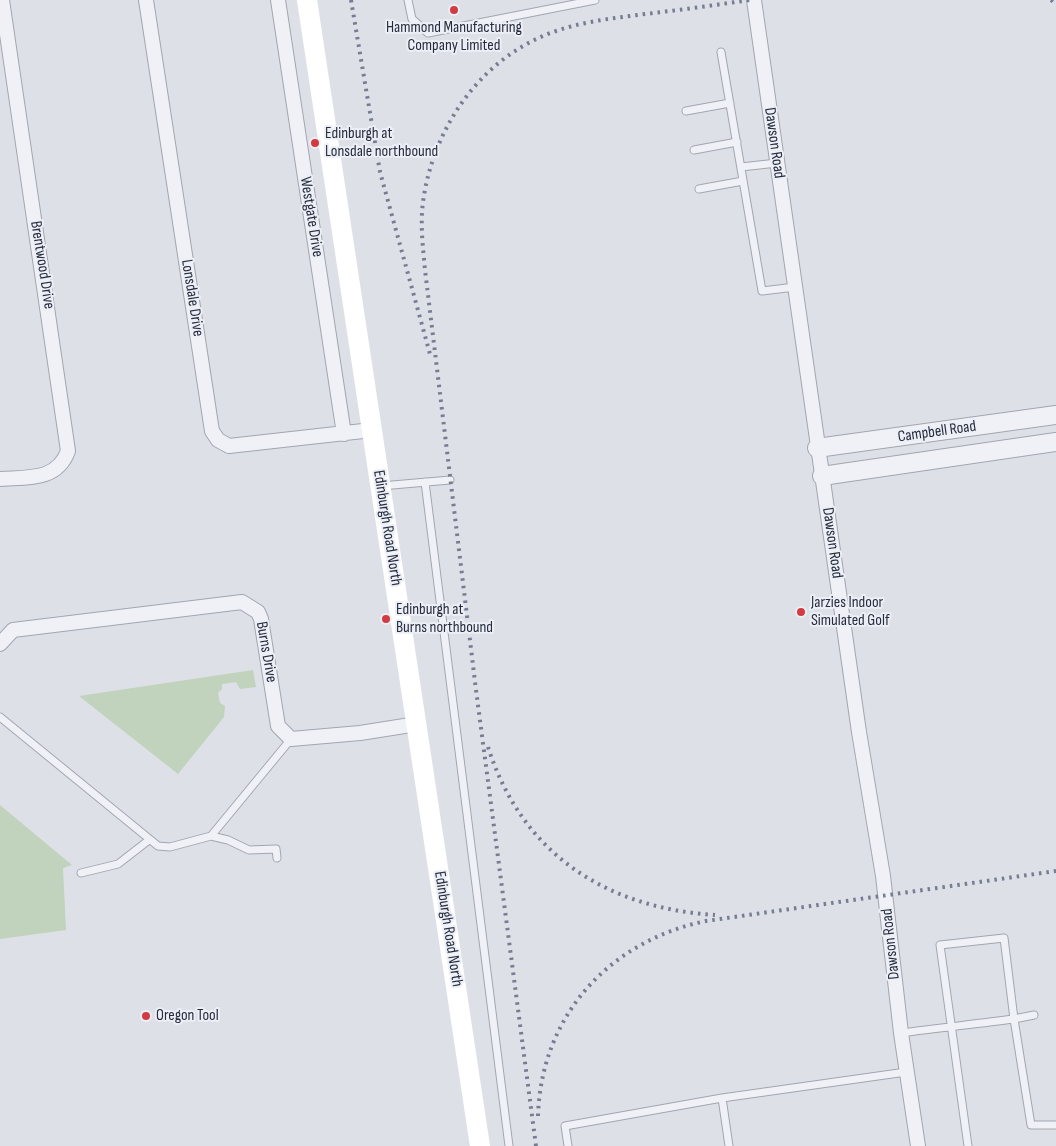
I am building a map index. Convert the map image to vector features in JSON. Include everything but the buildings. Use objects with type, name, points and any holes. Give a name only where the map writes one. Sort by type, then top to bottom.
[{"type":"main road","name":"Edinburgh Road North","points":[[307,0],[480,1146]]},
{"type":"street","name":"Brentwood Drive","points":[[0,479],[53,472],[63,464],[68,451],[2,0]]},
{"type":"street","name":"Lonsdale Drive","points":[[146,0],[212,431],[218,440],[229,446],[372,430]]},
{"type":"street","name":"Westgate Drive","points":[[278,0],[344,434]]},
{"type":"street","name":"Dawson Road","points":[[754,0],[859,732],[884,876],[900,1033],[918,1146]]},
{"type":"street","name":"Campbell Road","points":[[817,448],[1056,415]]},
{"type":"street","name":"Campbell Road","points":[[822,476],[1056,442]]},
{"type":"street","name":"Burns Drive","points":[[0,644],[14,630],[242,602],[258,612],[261,619],[278,726],[291,739]]},
{"type":"street","points":[[291,739],[378,731],[417,724]]},
{"type":"lane","points":[[408,0],[412,19],[428,32],[595,0]]},
{"type":"lane","points":[[721,52],[762,291],[794,287]]},
{"type":"lane","points":[[686,111],[730,103]]},
{"type":"lane","points":[[694,150],[737,142]]},
{"type":"lane","points":[[741,167],[777,163]]},
{"type":"lane","points":[[699,189],[744,181]]},
{"type":"lane","points":[[381,486],[450,480]]},
{"type":"lane","points":[[425,482],[509,1146]]},
{"type":"lane","points":[[0,717],[158,846],[170,847],[211,836],[228,840],[249,850],[276,849],[277,858]]},
{"type":"lane","points":[[211,836],[291,739]]},
{"type":"lane","points":[[81,873],[118,864],[149,840]]},
{"type":"lane","points":[[968,1146],[940,945],[1004,938],[1014,1019],[1031,1125],[1056,1125]]},
{"type":"lane","points":[[900,1033],[1034,1015]]},
{"type":"lane","points":[[568,1146],[565,1126],[722,1098],[906,1072]]},
{"type":"lane","points":[[722,1098],[729,1146]]},
{"type":"green space","points":[[253,670],[256,687],[240,689],[236,682],[222,684],[222,689],[218,693],[220,703],[225,706],[224,717],[178,774],[79,696]]},
{"type":"green space","points":[[0,805],[72,865],[63,868],[66,930],[0,939]]},
{"type":"railway","points":[[351,0],[380,172],[430,354]]},
{"type":"railway","points":[[536,1146],[476,690],[425,270],[422,228],[423,202],[429,174],[438,147],[450,122],[484,76],[505,58],[529,42],[556,31],[589,22],[750,0]]},
{"type":"railway","points":[[1051,0],[1056,4]]},
{"type":"railway","points":[[488,747],[503,785],[522,817],[546,845],[573,868],[604,887],[638,901],[675,910],[715,915]]},
{"type":"railway","points":[[538,1116],[542,1080],[552,1046],[567,1016],[587,988],[611,965],[639,946],[671,931],[706,921],[1056,871]]},
{"type":"place","name":"Hammond Manufacturing Company Limited","points":[[454,10]]},
{"type":"place","name":"Edinburgh at Lonsdale northbound","points":[[315,143]]},
{"type":"place","name":"Jarzies Indoor Simulated Golf","points":[[801,612]]},
{"type":"place","name":"Edinburgh at Burns northbound","points":[[386,619]]},
{"type":"place","name":"Oregon Tool","points":[[146,1016]]}]
